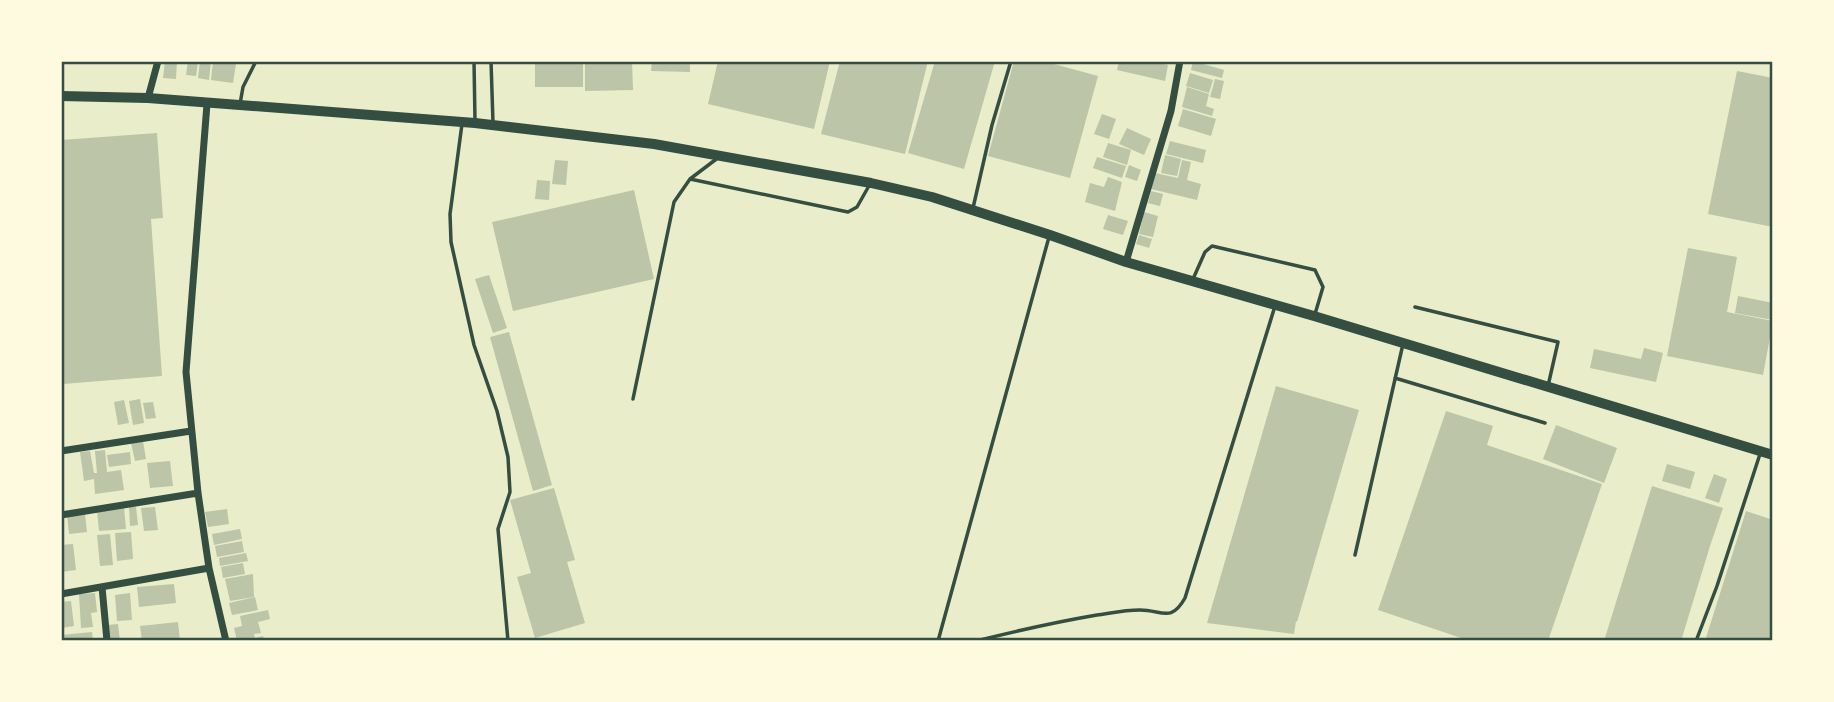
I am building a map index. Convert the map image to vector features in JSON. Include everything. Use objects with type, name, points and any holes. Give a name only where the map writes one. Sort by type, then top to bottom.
[{"type":"main road","points":[[61,96],[148,98],[494,125],[654,144],[871,183],[932,197],[1126,262],[1404,342],[1547,388],[1773,455]]},
{"type":"street","points":[[148,98],[158,61]]},
{"type":"street","points":[[1126,262],[1171,111],[1180,61]]},
{"type":"street","points":[[206,104],[186,372],[198,493],[209,568],[226,641]]},
{"type":"street","points":[[61,452],[191,431]]},
{"type":"street","points":[[61,515],[198,493]]},
{"type":"street","points":[[61,594],[209,568]]},
{"type":"street","points":[[102,587],[107,641]]},
{"type":"lane","points":[[239,106],[243,87],[256,61]]},
{"type":"lane","points":[[474,61],[475,123]]},
{"type":"lane","points":[[491,61],[494,125]]},
{"type":"lane","points":[[972,210],[992,125],[1011,61]]},
{"type":"lane","points":[[462,122],[450,214],[451,242],[474,345],[497,411],[508,457],[510,492],[498,529],[508,641]]},
{"type":"lane","points":[[633,399],[674,202],[690,179],[721,156]]},
{"type":"lane","points":[[690,179],[848,212],[857,207],[871,183]]},
{"type":"lane","points":[[937,641],[1050,235]]},
{"type":"lane","points":[[1192,281],[1205,251],[1212,246],[1315,270],[1323,287],[1314,316]]},
{"type":"lane","points":[[976,641],[1056,622],[1129,610],[1169,615],[1179,609],[1185,598],[1276,305]]},
{"type":"lane","points":[[1415,307],[1558,342],[1547,388]]},
{"type":"lane","points":[[1354,555],[1404,342]]},
{"type":"lane","points":[[1395,379],[1545,423]]},
{"type":"lane","points":[[1696,641],[1717,586],[1760,452]]},
{"type":"building","points":[[165,61],[177,61],[176,79],[163,78]]},
{"type":"building","points":[[188,61],[198,62],[196,76],[186,75]]},
{"type":"building","points":[[200,61],[211,61],[209,80],[198,78]]},
{"type":"building","points":[[213,61],[236,64],[233,83],[211,80]]},
{"type":"building","points":[[535,61],[583,61],[583,87],[535,87]]},
{"type":"building","points":[[585,61],[632,61],[633,90],[585,91]]},
{"type":"building","points":[[652,61],[690,61],[690,72],[651,71]]},
{"type":"building","points":[[718,61],[830,61],[814,129],[708,104]]},
{"type":"building","points":[[840,61],[928,61],[905,154],[821,134]]},
{"type":"building","points":[[935,61],[995,61],[964,169],[908,153]]},
{"type":"building","points":[[1014,61],[1043,61],[1098,76],[1070,178],[988,156]]},
{"type":"building","points":[[1119,61],[1151,61],[1168,65],[1165,81],[1117,70]]},
{"type":"building","points":[[1193,61],[1224,70],[1222,78],[1191,70]]},
{"type":"building","points":[[1737,71],[1773,78],[1773,227],[1708,214]]},
{"type":"building","points":[[1190,73],[1213,80],[1209,93],[1186,86]]},
{"type":"building","points":[[1215,79],[1224,81],[1220,99],[1210,97]]},
{"type":"building","points":[[1187,87],[1209,94],[1206,106],[1214,109],[1212,116],[1182,107]]},
{"type":"building","points":[[1183,109],[1216,119],[1211,136],[1178,126]]},
{"type":"building","points":[[1102,114],[1116,119],[1109,139],[1094,134]]},
{"type":"building","points":[[1127,128],[1151,139],[1144,155],[1119,144]]},
{"type":"building","points":[[157,133],[163,218],[151,219],[162,376],[63,384],[61,140]]},
{"type":"building","points":[[1170,141],[1206,150],[1203,163],[1166,154]]},
{"type":"building","points":[[1108,143],[1131,150],[1127,165],[1103,157]]},
{"type":"building","points":[[1165,155],[1181,159],[1177,176],[1161,173]]},
{"type":"building","points":[[1097,157],[1126,166],[1122,178],[1093,168]]},
{"type":"building","points":[[555,160],[568,161],[566,185],[552,184]]},
{"type":"building","points":[[1182,160],[1191,162],[1187,180],[1201,184],[1197,200],[1151,189],[1155,173],[1178,178]]},
{"type":"building","points":[[1129,165],[1141,170],[1137,181],[1125,177]]},
{"type":"building","points":[[1108,177],[1122,182],[1115,211],[1085,202],[1090,183],[1104,187]]},
{"type":"building","points":[[537,180],[550,181],[549,200],[535,199]]},
{"type":"building","points":[[634,190],[654,279],[513,311],[492,222]]},
{"type":"building","points":[[1151,191],[1163,194],[1160,206],[1148,203]]},
{"type":"building","points":[[1144,212],[1158,216],[1153,237],[1139,234]]},
{"type":"building","points":[[1108,215],[1128,221],[1123,235],[1103,229]]},
{"type":"building","points":[[1139,235],[1152,239],[1149,248],[1136,244]]},
{"type":"building","points":[[1688,248],[1737,257],[1727,312],[1773,321],[1763,375],[1667,356]]},
{"type":"building","points":[[489,275],[507,328],[493,333],[475,279]]},
{"type":"building","points":[[1738,296],[1773,303],[1773,320],[1735,313]]},
{"type":"building","points":[[509,332],[552,485],[533,491],[490,337]]},
{"type":"building","points":[[1644,348],[1663,353],[1656,382],[1590,368],[1594,349],[1641,359]]},
{"type":"building","points":[[1276,386],[1359,410],[1294,634],[1207,623]]},
{"type":"building","points":[[140,399],[144,423],[133,425],[129,401]]},
{"type":"building","points":[[124,400],[129,423],[118,425],[114,402]]},
{"type":"building","points":[[153,402],[156,418],[146,419],[143,403]]},
{"type":"building","points":[[1446,411],[1493,426],[1487,445],[1602,484],[1548,641],[1470,641],[1378,610]]},
{"type":"building","points":[[1556,425],[1617,448],[1604,483],[1543,459]]},
{"type":"building","points":[[143,441],[146,459],[135,461],[131,443]]},
{"type":"building","points":[[105,450],[107,472],[121,470],[124,490],[95,494],[94,479],[84,481],[80,452],[90,451],[94,473],[97,473],[95,451]]},
{"type":"building","points":[[130,452],[131,464],[109,467],[107,455]]},
{"type":"building","points":[[170,461],[173,486],[150,488],[147,463]]},
{"type":"building","points":[[1667,464],[1695,472],[1690,489],[1662,481]]},
{"type":"building","points":[[1714,474],[1727,479],[1719,503],[1705,498]]},
{"type":"building","points":[[1652,486],[1723,508],[1681,641],[1604,641]]},
{"type":"building","points":[[554,488],[575,560],[567,562],[585,623],[535,638],[517,577],[531,573],[510,500]]},
{"type":"building","points":[[124,507],[126,529],[99,531],[97,510]]},
{"type":"building","points":[[129,507],[136,507],[138,525],[130,526]]},
{"type":"building","points":[[155,507],[158,530],[144,531],[141,508]]},
{"type":"building","points":[[227,509],[229,524],[208,527],[205,512]]},
{"type":"building","points":[[1746,511],[1773,520],[1773,641],[1705,641]]},
{"type":"building","points":[[85,514],[87,532],[69,534],[67,515]]},
{"type":"building","points":[[240,529],[242,539],[214,545],[212,534]]},
{"type":"building","points":[[131,532],[133,559],[117,561],[115,533]]},
{"type":"building","points":[[110,534],[113,565],[100,566],[97,535]]},
{"type":"building","points":[[242,541],[244,552],[217,557],[215,546]]},
{"type":"building","points":[[73,544],[76,570],[61,572],[61,545]]},
{"type":"building","points":[[246,553],[248,561],[220,566],[219,558]]},
{"type":"building","points":[[243,563],[245,574],[223,578],[221,567]]},
{"type":"building","points":[[253,574],[254,597],[230,601],[225,579]]},
{"type":"building","points":[[174,584],[176,603],[139,607],[137,587]]},
{"type":"building","points":[[95,593],[97,612],[91,613],[93,627],[81,628],[79,594]]},
{"type":"building","points":[[130,593],[132,620],[117,621],[115,595]]},
{"type":"building","points":[[255,597],[258,610],[232,615],[229,603]]},
{"type":"building","points":[[71,601],[74,626],[61,628],[61,602]]},
{"type":"building","points":[[268,610],[270,619],[258,622],[261,633],[254,634],[255,638],[263,636],[265,641],[241,641],[241,637],[240,641],[237,641],[234,628],[242,626],[240,616]]},
{"type":"building","points":[[178,622],[180,641],[142,641],[140,626]]},
{"type":"building","points":[[118,624],[120,641],[109,641],[107,625]]},
{"type":"building","points":[[92,632],[93,641],[61,641],[61,635]]}]
